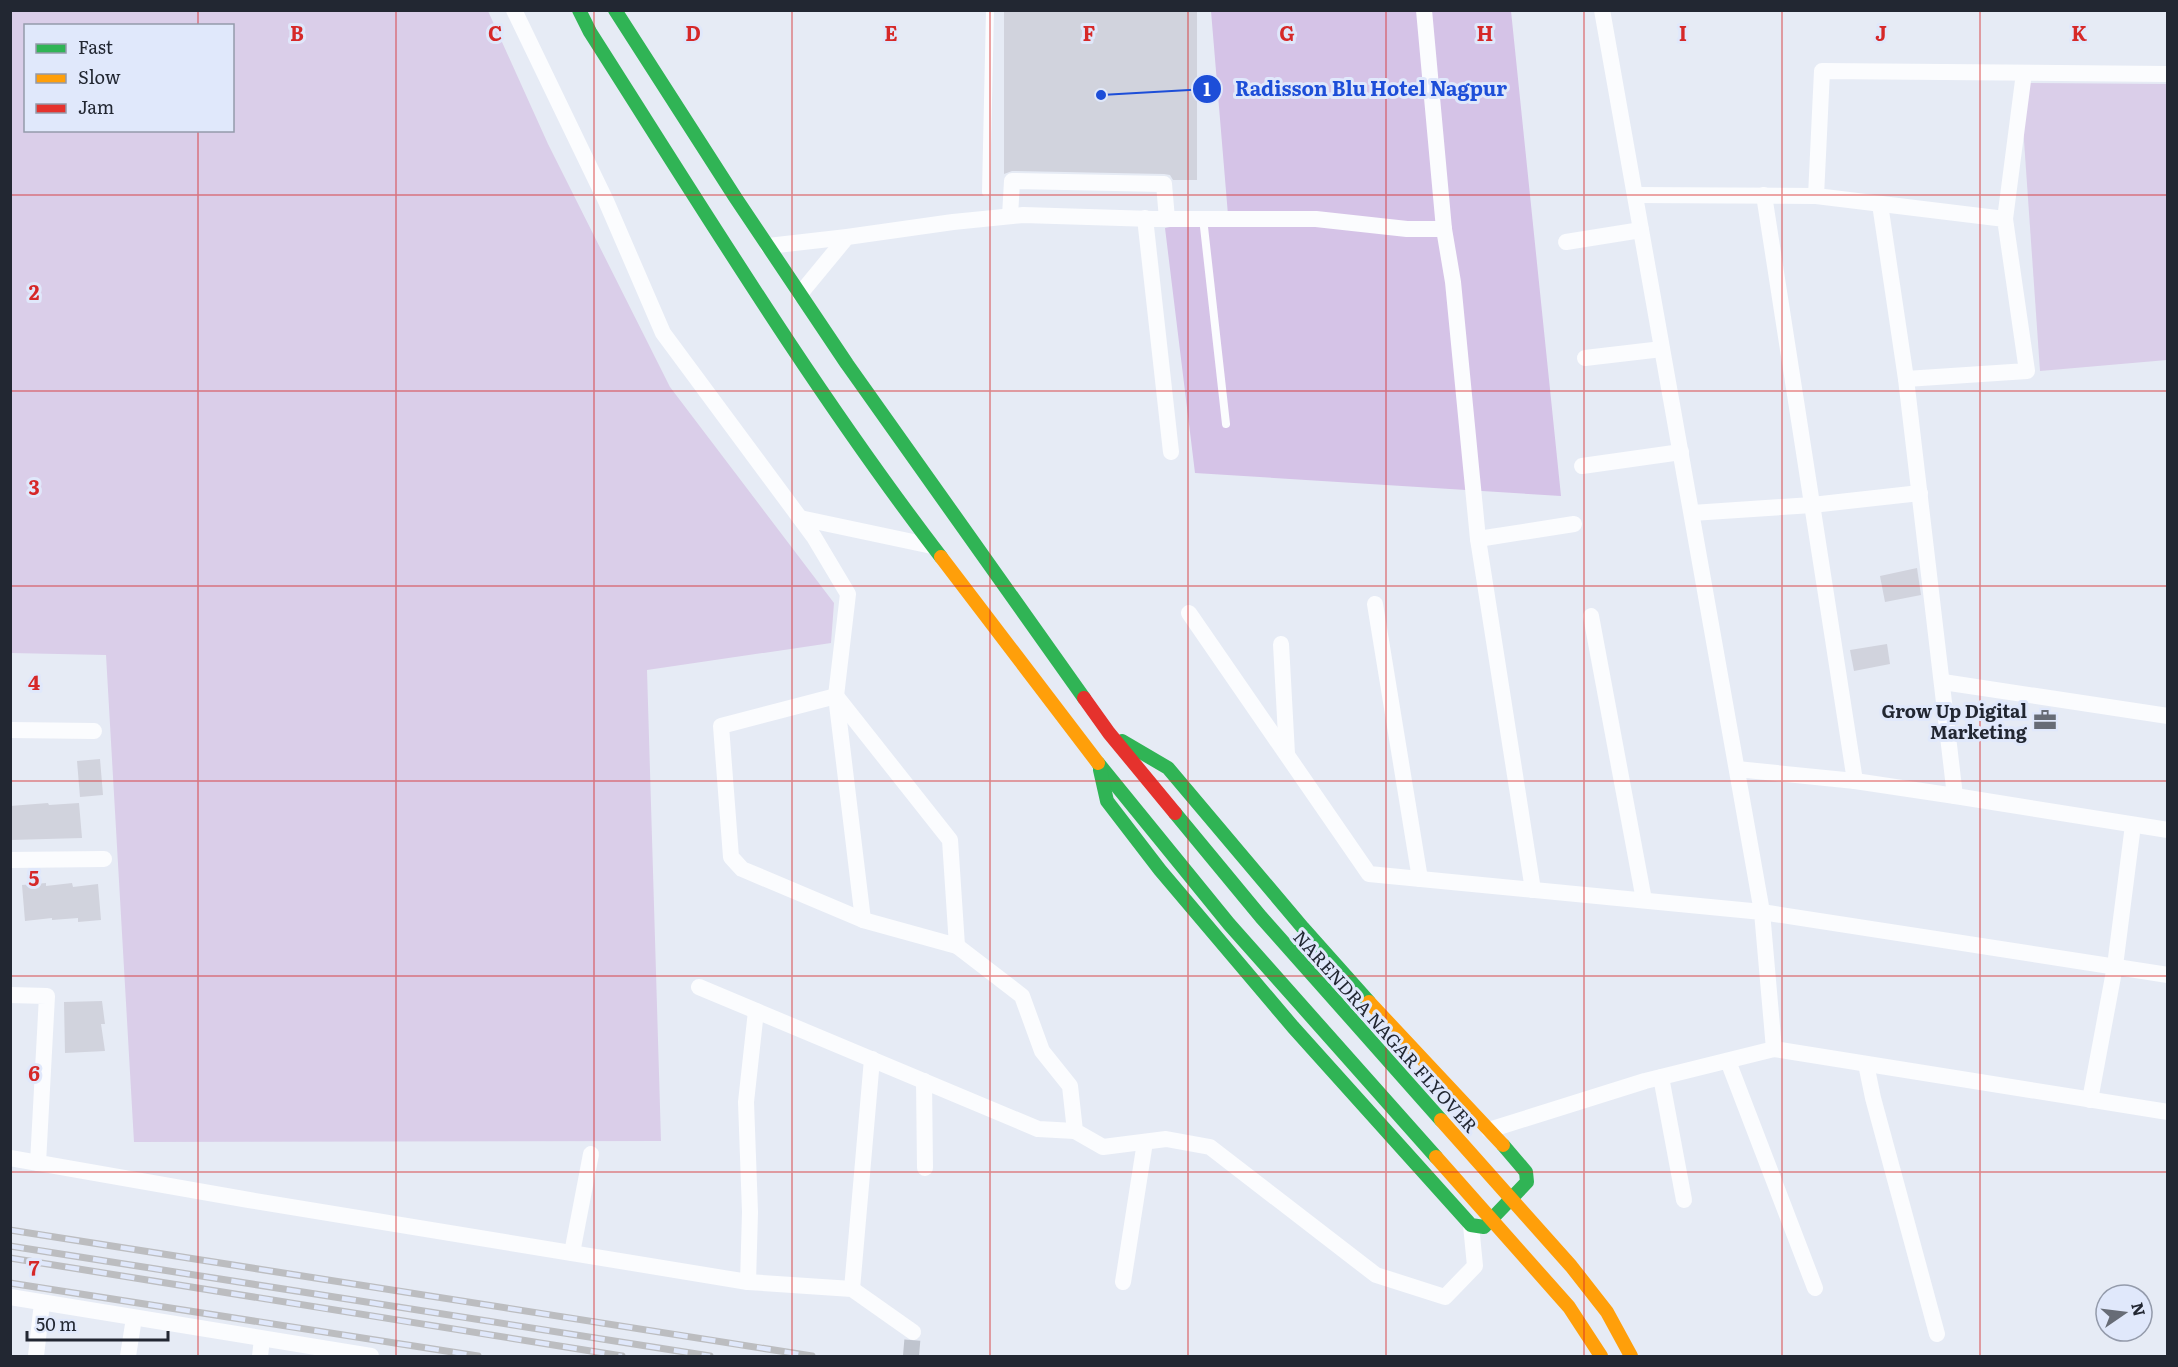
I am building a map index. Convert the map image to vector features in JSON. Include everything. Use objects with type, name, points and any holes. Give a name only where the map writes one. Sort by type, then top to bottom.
[{"type":"main road","points":[[579,10],[590,32],[783,334],[881,479],[1098,763],[1229,924],[1569,1307],[1601,1356]]},
{"type":"main road","name":"NARENDRA NAGAR FLYOVER","points":[[615,10],[846,364],[1109,733],[1261,917],[1571,1266],[1607,1312],[1631,1356]]},
{"type":"main road","points":[[1098,763],[1107,801],[1160,870],[1293,1027],[1472,1225],[1484,1227],[1527,1182],[1526,1172],[1303,928],[1168,768],[1109,733]]},
{"type":"street","points":[[514,10],[606,201],[663,333],[800,518],[848,594],[836,696],[863,920]]},
{"type":"street","points":[[1424,10],[1444,229],[1453,282],[1478,539],[1533,890]]},
{"type":"street","points":[[1602,10],[1762,912],[1774,1049]]},
{"type":"street","points":[[1816,196],[1822,71],[2168,74]]},
{"type":"street","points":[[1906,379],[2026,371],[2005,219],[2024,73]]},
{"type":"street","points":[[1010,216],[1012,181],[1117,183],[1164,184],[1167,219]]},
{"type":"street","points":[[1635,195],[1816,196],[2005,219]]},
{"type":"street","points":[[1764,195],[1855,781]]},
{"type":"street","points":[[1880,204],[1906,379],[1955,796]]},
{"type":"street","points":[[768,246],[1010,216],[1316,219],[1407,229],[1444,229]]},
{"type":"street","points":[[1145,218],[1171,452]]},
{"type":"street","points":[[1566,242],[1641,230]]},
{"type":"street","points":[[800,294],[847,237]]},
{"type":"street","points":[[1585,358],[1662,348]]},
{"type":"street","points":[[1582,466],[1680,452]]},
{"type":"street","points":[[1692,513],[1812,505],[1920,493]]},
{"type":"street","points":[[800,518],[932,546]]},
{"type":"street","points":[[1478,539],[1574,524]]},
{"type":"street","points":[[1375,604],[1420,879]]},
{"type":"street","points":[[1189,613],[1370,874],[1762,912],[2168,975]]},
{"type":"street","points":[[1591,616],[1644,900]]},
{"type":"street","points":[[1281,644],[1287,754]]},
{"type":"street","points":[[1943,682],[2168,716]]},
{"type":"street","points":[[836,696],[721,726],[731,858],[742,869],[863,920],[957,946],[1022,996],[1042,1051],[1071,1086],[1075,1131]]},
{"type":"street","points":[[836,696],[950,840],[957,946]]},
{"type":"street","points":[[10,730],[94,731]]},
{"type":"street","points":[[1737,769],[1855,781],[2168,830]]},
{"type":"street","points":[[2090,1100],[2115,966],[2133,825]]},
{"type":"street","points":[[10,860],[104,859]]},
{"type":"street","points":[[699,987],[1038,1129],[1075,1131],[1103,1147],[1166,1139],[1210,1147],[1377,1275],[1445,1297],[1475,1266],[1472,1225]]},
{"type":"street","points":[[10,995],[47,996],[38,1163]]},
{"type":"street","points":[[748,1282],[750,1212],[746,1102],[756,1011]]},
{"type":"street","points":[[1489,1130],[1661,1077],[1774,1049],[2168,1112]]},
{"type":"street","points":[[852,1289],[872,1059]]},
{"type":"street","points":[[1728,1061],[1815,1288]]},
{"type":"street","points":[[1866,1064],[1873,1098],[1937,1334]]},
{"type":"street","points":[[1661,1077],[1684,1200]]},
{"type":"street","points":[[924,1081],[925,1168]]},
{"type":"street","points":[[1123,1282],[1145,1142]]},
{"type":"street","points":[[572,1253],[591,1154]]},
{"type":"street","points":[[10,1158],[748,1282],[852,1289],[913,1332]]},
{"type":"street","points":[[10,1297],[372,1356]]},
{"type":"street","points":[[36,1356],[42,1303]]},
{"type":"street","points":[[128,1356],[134,1318]]},
{"type":"street","points":[[260,1356],[262,1339]]},
{"type":"lane","points":[[986,192],[990,10]]},
{"type":"lane","points":[[1203,218],[1226,424]]},
{"type":"shaded area","points":[[11,10],[488,11],[548,144],[670,387],[834,603],[831,643],[647,670],[661,1141],[134,1142],[106,655],[11,653]]},
{"type":"shaded area","points":[[1211,11],[1511,11],[1561,496],[1195,473],[1165,228],[1228,215]]},
{"type":"shaded area","points":[[2020,83],[2167,84],[2167,360],[2040,371]]},
{"type":"building","points":[[1004,10],[1197,10],[1197,180],[1173,180],[1170,175],[1164,174],[1012,171],[1004,174]]},
{"type":"building","points":[[1917,568],[1921,595],[1885,602],[1880,576]]},
{"type":"building","points":[[1887,644],[1890,664],[1854,671],[1850,650]]},
{"type":"building","points":[[100,759],[103,795],[80,797],[77,761]]},
{"type":"building","points":[[48,803],[49,805],[79,803],[82,838],[10,840],[10,806]]},
{"type":"building","points":[[46,883],[46,886],[72,883],[73,887],[98,884],[101,920],[78,922],[78,918],[52,920],[52,918],[25,921],[22,885]]},
{"type":"building","points":[[102,1001],[105,1024],[101,1024],[105,1051],[65,1053],[64,1002]]},
{"type":"tunnel","points":[[911,1356],[913,1332]]},
{"type":"railway","points":[[10,1230],[812,1356]]},
{"type":"railway","points":[[10,1246],[710,1356]]},
{"type":"railway","points":[[10,1258],[622,1356]]},
{"type":"railway","points":[[10,1283],[478,1356]]},
{"type":"traffic: fast","points":[[579,10],[590,32],[803,364],[941,557]]},
{"type":"traffic: fast","points":[[615,10],[735,197],[847,364],[1084,698]]},
{"type":"traffic: fast","points":[[1122,741],[1168,768],[1303,928],[1369,1002]]},
{"type":"traffic: fast","points":[[1098,763],[1229,924],[1436,1157]]},
{"type":"traffic: fast","points":[[1100,770],[1107,801],[1160,870],[1293,1027],[1471,1225],[1484,1227],[1527,1182],[1526,1172],[1503,1145]]},
{"type":"traffic: fast","points":[[1175,813],[1261,917],[1441,1120]]},
{"type":"traffic: slow","points":[[941,557],[1098,763]]},
{"type":"traffic: slow","points":[[1369,1002],[1503,1145]]},
{"type":"traffic: slow","points":[[1441,1120],[1571,1266],[1607,1312],[1631,1356]]},
{"type":"traffic: slow","points":[[1436,1157],[1569,1307],[1601,1356]]},
{"type":"traffic: jam","points":[[1084,698],[1109,733],[1175,813]]},
{"type":"place","name":"Radisson Blu Hotel Nagpur","points":[[1101,95]]},
{"type":"place","name":"Grow Up Digital Marketing","points":[[2045,720]]}]
